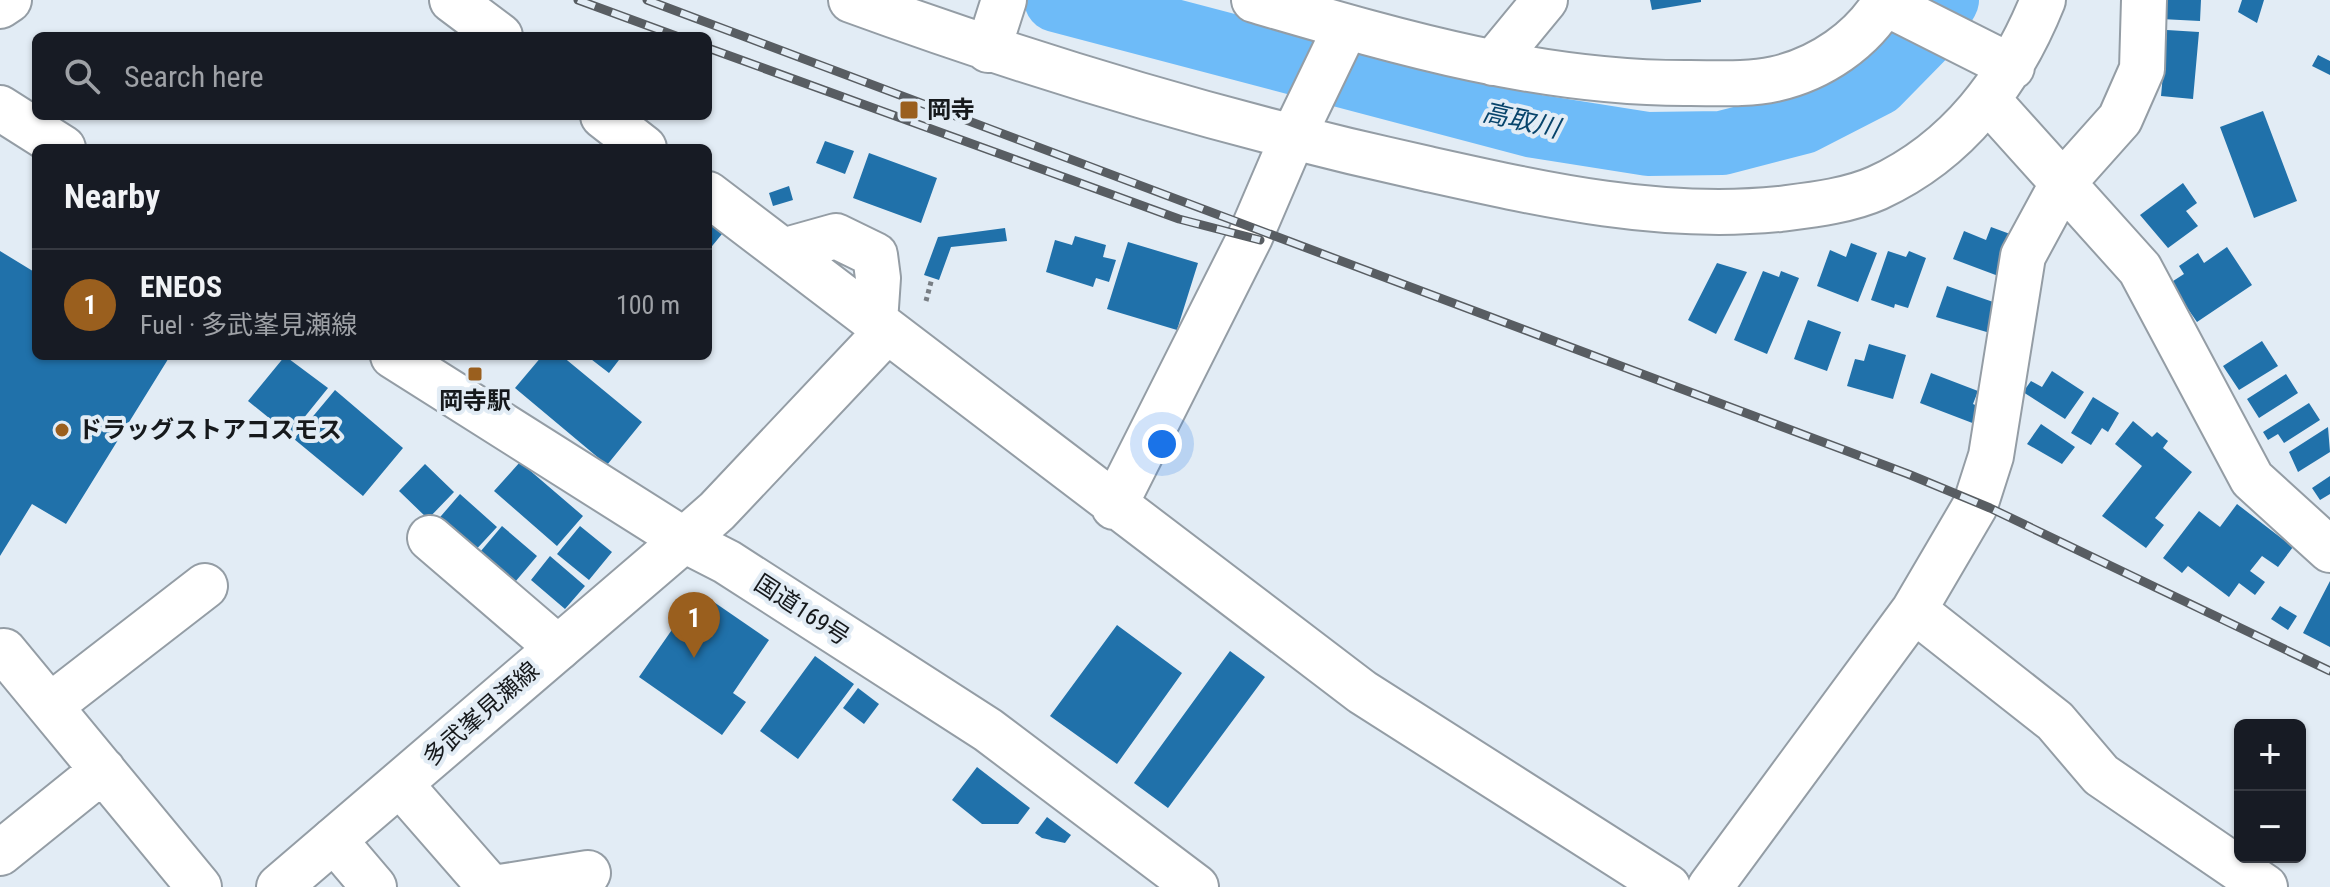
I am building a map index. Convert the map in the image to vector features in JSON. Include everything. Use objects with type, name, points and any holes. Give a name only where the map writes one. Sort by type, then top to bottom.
[{"type":"main road","points":[[0,6],[9,0]]},
{"type":"main road","points":[[452,0],[495,32]]},
{"type":"main road","points":[[851,0],[995,29],[1298,127],[1578,202],[1659,211],[1741,213],[1813,205],[1876,188],[1941,148],[2043,0]]},
{"type":"main road","points":[[1254,0],[1344,32],[1423,49],[1569,78],[1639,82],[1775,80],[1820,63],[1864,32],[1890,4],[1993,72],[2062,184],[2140,269],[2252,479],[2330,550]]},
{"type":"main road","points":[[1493,63],[1545,0]]},
{"type":"main road","points":[[1710,887],[1914,610],[1975,506],[1991,456],[2023,256],[2062,184],[2120,119],[2142,69],[2144,0]]},
{"type":"main road","points":[[1114,507],[1250,237],[1344,32]]},
{"type":"main road","points":[[0,108],[57,144]]},
{"type":"main road","points":[[608,120],[639,144]]},
{"type":"main road","points":[[712,197],[786,250],[1114,507],[1362,692],[1668,887]]},
{"type":"main road","name":"多武峯見瀬線","points":[[279,887],[717,511],[881,327]]},
{"type":"main road","name":"国道169号","points":[[399,360],[684,540],[727,562],[988,730],[1196,887]]},
{"type":"main road","points":[[430,538],[558,648]]},
{"type":"main road","points":[[50,706],[205,586]]},
{"type":"main road","points":[[1914,610],[2055,721],[2101,775],[2265,887]]},
{"type":"main road","points":[[0,655],[4,651],[199,887]]},
{"type":"main road","points":[[0,853],[103,770]]},
{"type":"main road","points":[[400,784],[490,887]]},
{"type":"main road","points":[[334,840],[374,887]]},
{"type":"main road","points":[[500,887],[588,873]]},
{"type":"path","points":[[926,301],[932,278]]},
{"type":"building","points":[[1650,0],[1701,0],[1701,2],[1652,10]]},
{"type":"building","points":[[2162,0],[2201,0],[2200,21],[2161,19]]},
{"type":"building","points":[[2242,0],[2264,0],[2257,23],[2238,12]]},
{"type":"building","points":[[2167,30],[2199,32],[2193,99],[2161,96]]},
{"type":"building","points":[[2318,55],[2330,61],[2330,75],[2312,66]]},
{"type":"building","points":[[2263,111],[2297,201],[2254,218],[2220,127]]},
{"type":"building","points":[[825,141],[854,151],[845,174],[816,163]]},
{"type":"building","points":[[869,153],[937,178],[921,223],[853,198]]},
{"type":"building","points":[[2183,183],[2197,203],[2186,211],[2198,226],[2168,248],[2140,215]]},
{"type":"building","points":[[789,186],[793,200],[773,206],[769,193]]},
{"type":"building","points":[[712,225],[722,234],[712,246]]},
{"type":"building","points":[[1991,227],[2010,234],[2001,277],[1953,259],[1964,231],[1986,240]]},
{"type":"building","points":[[1005,228],[1007,241],[951,247],[939,280],[924,275],[938,237]]},
{"type":"building","points":[[1075,236],[1106,245],[1103,257],[1116,260],[1109,282],[1096,278],[1093,287],[1046,272],[1055,240],[1072,245]]},
{"type":"building","points":[[1128,242],[1198,263],[1177,330],[1107,309]]},
{"type":"building","points":[[1851,243],[1877,253],[1858,302],[1817,286],[1830,250],[1846,257]]},
{"type":"building","points":[[2227,247],[2252,285],[2197,322],[2170,283],[2184,274],[2179,266],[2198,253],[2204,263]]},
{"type":"building","name":"ドラッグストアコスモス","points":[[0,251],[32,271],[32,360],[168,360],[66,524],[32,504],[0,556]]},
{"type":"building","points":[[1888,251],[1906,257],[1909,251],[1926,258],[1908,308],[1895,304],[1894,308],[1871,300]]},
{"type":"building","points":[[1717,263],[1747,272],[1716,334],[1688,320]]},
{"type":"building","points":[[1763,271],[1779,277],[1781,271],[1799,278],[1767,354],[1734,340]]},
{"type":"building","points":[[1947,286],[1999,304],[1990,333],[1936,317]]},
{"type":"building","points":[[1808,320],[1841,332],[1827,371],[1794,359]]},
{"type":"building","points":[[2262,341],[2278,366],[2239,390],[2223,366]]},
{"type":"building","points":[[1869,344],[1906,355],[1893,399],[1847,386],[1855,359],[1864,361]]},
{"type":"building","points":[[282,360],[290,360],[328,388],[290,435],[248,401]]},
{"type":"building","points":[[539,360],[567,360],[642,422],[607,465],[515,388]]},
{"type":"building","points":[[592,360],[619,360],[609,373]]},
{"type":"building","points":[[2052,371],[2084,392],[2065,419],[2023,392],[2031,381],[2042,387]]},
{"type":"building","points":[[1931,373],[1978,391],[1973,404],[1982,408],[1975,424],[1920,403]]},
{"type":"building","points":[[2286,374],[2298,393],[2259,418],[2247,399]]},
{"type":"building","points":[[335,390],[403,448],[363,496],[294,439]]},
{"type":"building","points":[[2093,397],[2119,413],[2108,432],[2102,428],[2091,445],[2071,433]]},
{"type":"building","points":[[2309,403],[2320,420],[2284,443],[2278,434],[2268,440],[2263,432]]},
{"type":"building","points":[[2133,421],[2152,437],[2157,432],[2168,441],[2163,448],[2192,472],[2155,518],[2164,525],[2146,548],[2102,516],[2142,466],[2115,444]]},
{"type":"building","points":[[2041,424],[2075,447],[2062,464],[2027,444]]},
{"type":"building","points":[[2328,427],[2330,452],[2298,472],[2289,452]]},
{"type":"building","points":[[520,462],[583,516],[557,546],[494,491]]},
{"type":"building","points":[[425,464],[454,492],[428,519],[399,491]]},
{"type":"building","points":[[2330,476],[2330,494],[2320,500],[2312,488]]},
{"type":"building","points":[[460,494],[497,527],[471,555],[435,523]]},
{"type":"building","points":[[2237,504],[2293,547],[2278,567],[2262,556],[2250,571],[2265,582],[2255,595],[2239,583],[2229,597],[2188,566],[2182,573],[2163,558],[2199,511],[2220,527]]},
{"type":"building","points":[[502,526],[537,556],[510,588],[475,558]]},
{"type":"building","points":[[580,526],[612,552],[589,580],[557,554]]},
{"type":"building","points":[[550,556],[585,586],[565,609],[531,580]]},
{"type":"building","points":[[2330,581],[2330,647],[2303,633]]},
{"type":"building","points":[[708,598],[769,640],[733,693],[746,702],[722,735],[639,677],[692,601]]},
{"type":"building","points":[[2280,606],[2297,616],[2288,630],[2271,619]]},
{"type":"building","points":[[1117,625],[1182,673],[1117,764],[1050,716]]},
{"type":"building","points":[[1230,651],[1265,677],[1168,808],[1134,783]]},
{"type":"building","points":[[815,656],[854,684],[798,759],[760,731]]},
{"type":"building","points":[[858,688],[879,704],[864,724],[843,708]]},
{"type":"building","points":[[977,767],[1030,808],[1018,824],[982,824],[952,800]]},
{"type":"building","points":[[1047,817],[1071,835],[1065,843],[1042,838],[1035,833]]},
{"type":"waterway","name":"高取川","points":[[1056,0],[1534,126],[1648,144],[1722,143],[1803,122],[1877,84],[1929,31],[1947,0]]},
{"type":"railway","points":[[578,0],[665,32]]},
{"type":"railway","points":[[647,0],[1908,474],[1990,508],[2330,671]]},
{"type":"railway","points":[[712,49],[1179,219],[1260,240]]},
{"type":"place","name":"岡寺","points":[[909,110]]},
{"type":"place","name":"岡寺駅","points":[[475,374]]},
{"type":"place","name":"ドラッグストアコスモス","points":[[62,430]]},
{"type":"place","name":"ENEOS","points":[[694,658]]}]
